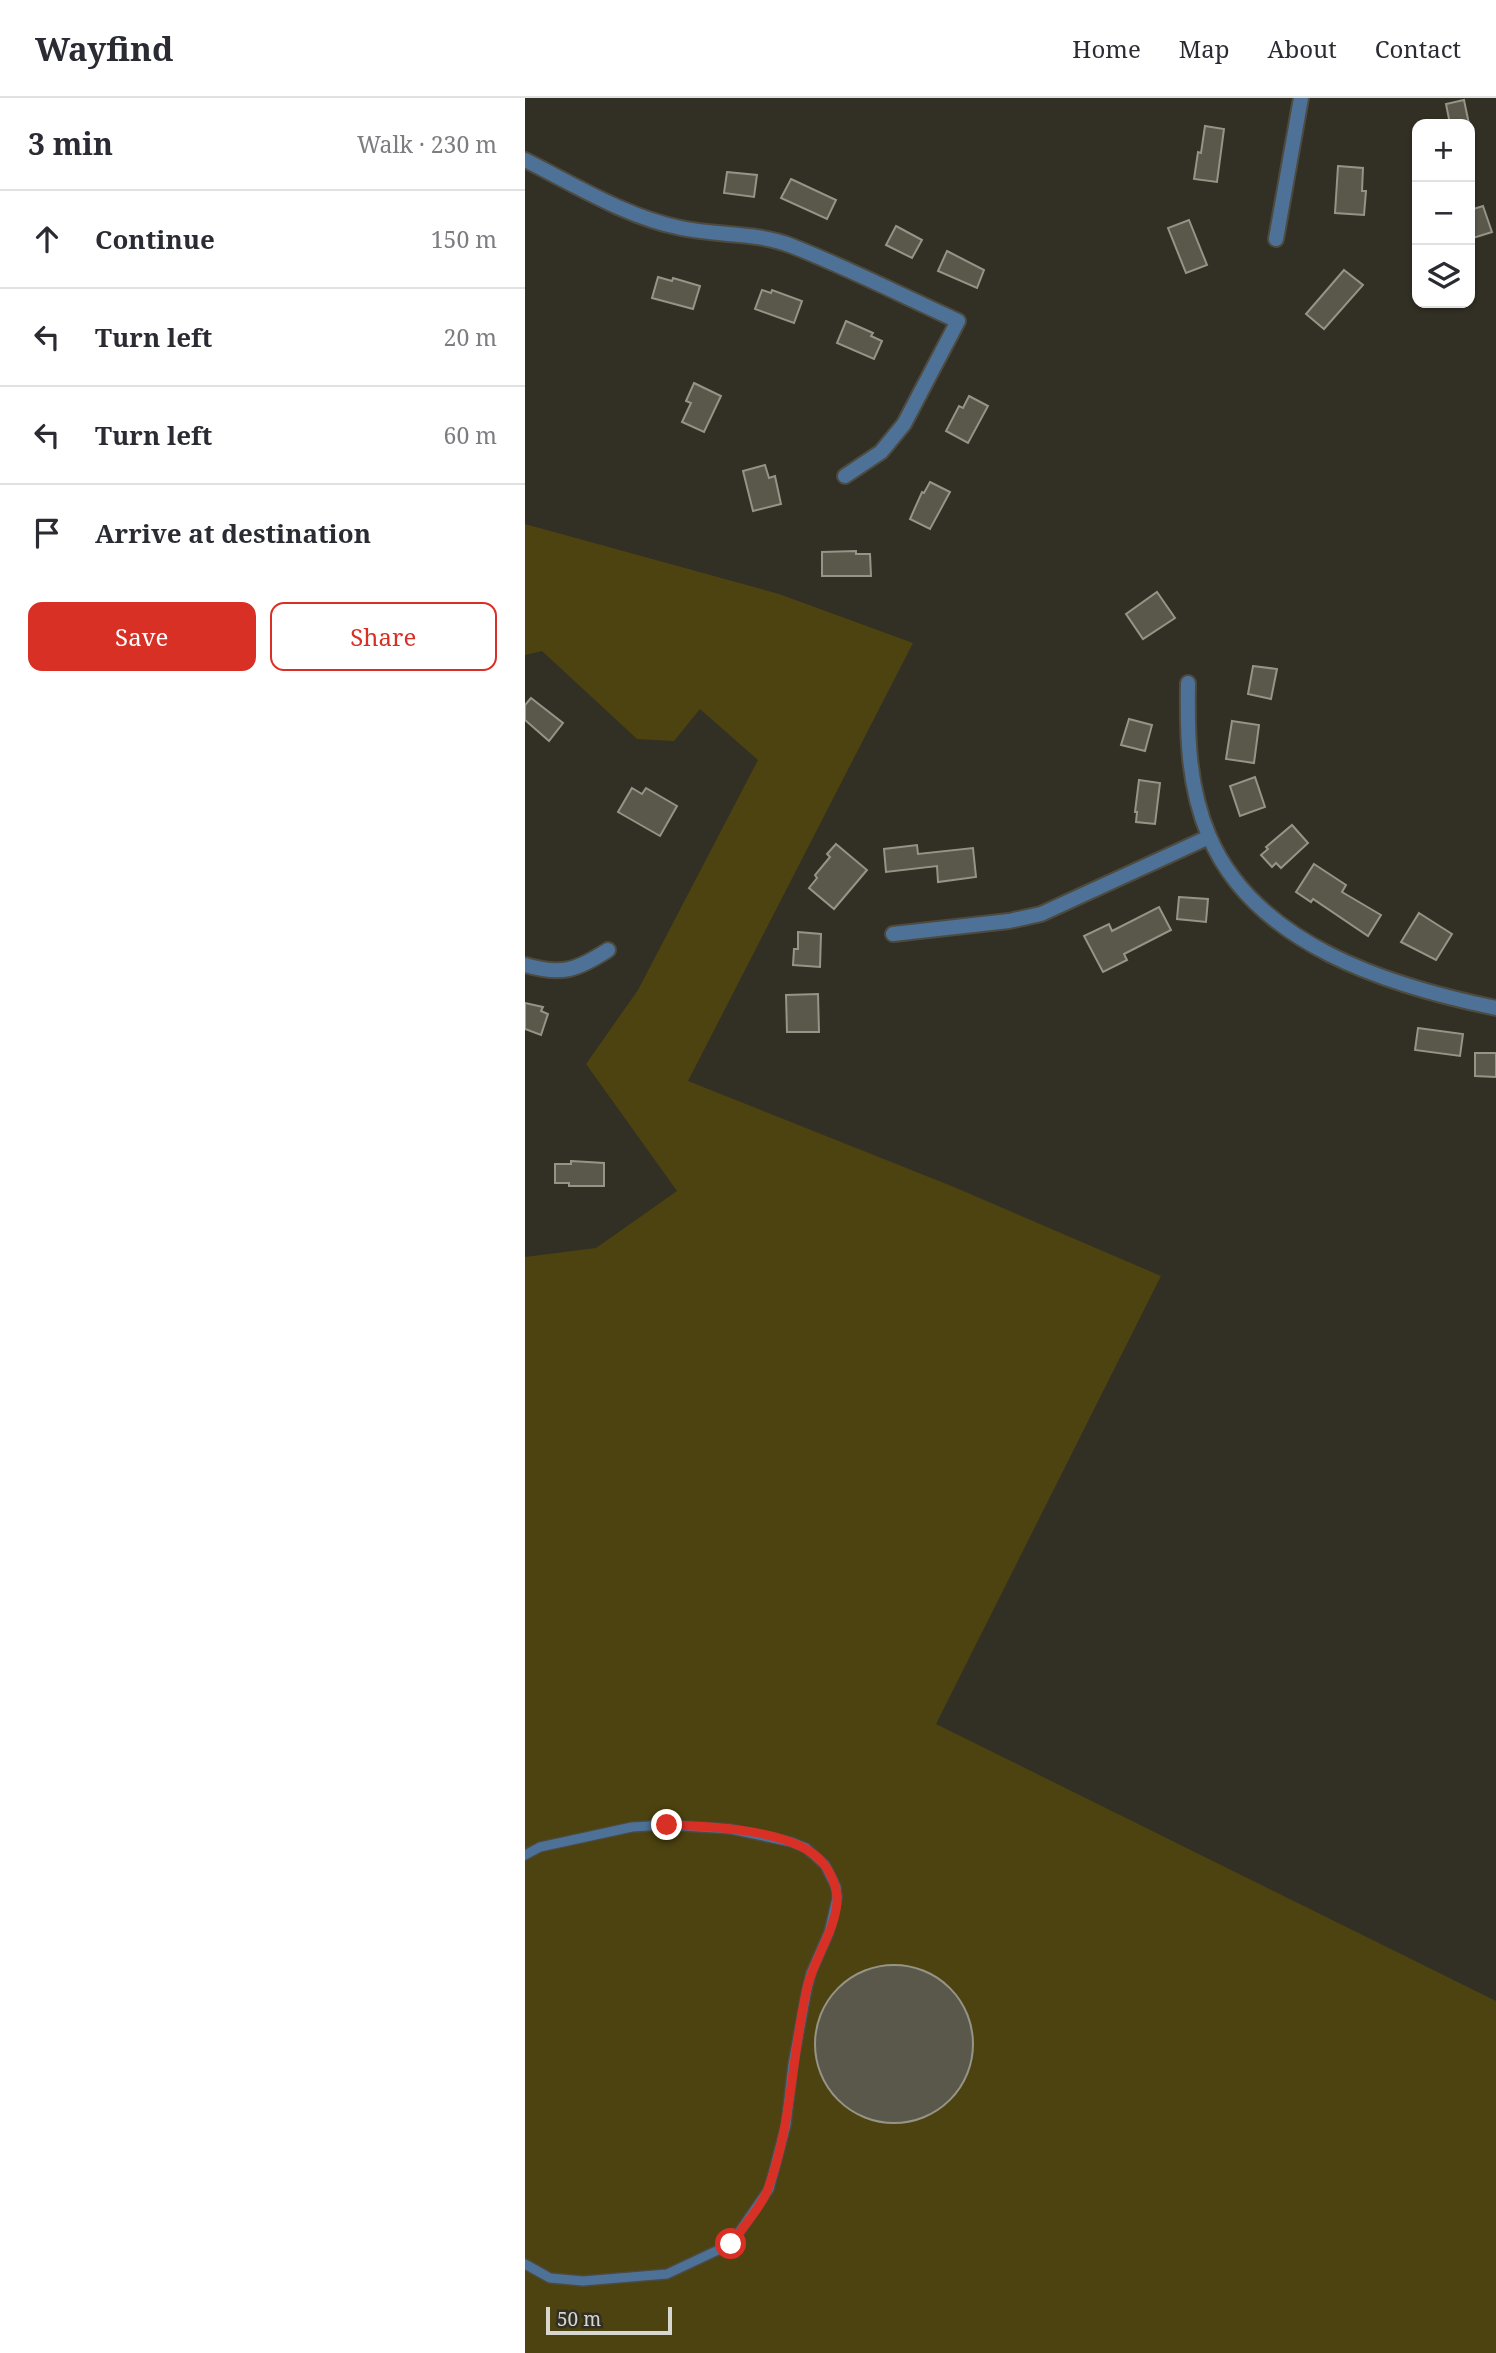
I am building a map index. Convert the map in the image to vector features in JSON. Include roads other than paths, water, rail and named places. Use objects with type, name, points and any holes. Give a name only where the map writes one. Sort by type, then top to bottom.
[{"type":"street","points":[[1276,239],[1301,98]]},
{"type":"street","points":[[525,160],[600,198],[653,220],[680,228],[745,235],[791,246],[958,321],[904,424],[881,452],[845,475]]},
{"type":"street","points":[[1188,683],[1187,732],[1192,782],[1209,837],[1224,865],[1244,890],[1279,922],[1327,954],[1401,985],[1496,1008]]},
{"type":"street","points":[[893,934],[1009,921],[1041,914],[1209,837]]},
{"type":"street","points":[[525,965],[555,972],[569,970],[580,967],[608,950]]},
{"type":"lane","points":[[525,1855],[540,1847],[632,1828],[667,1825],[730,1829],[791,1842],[806,1848],[825,1865],[837,1898],[829,1932],[809,1981],[795,2050],[786,2125],[769,2189],[731,2244],[667,2274],[583,2281],[550,2278],[525,2264]]}]
